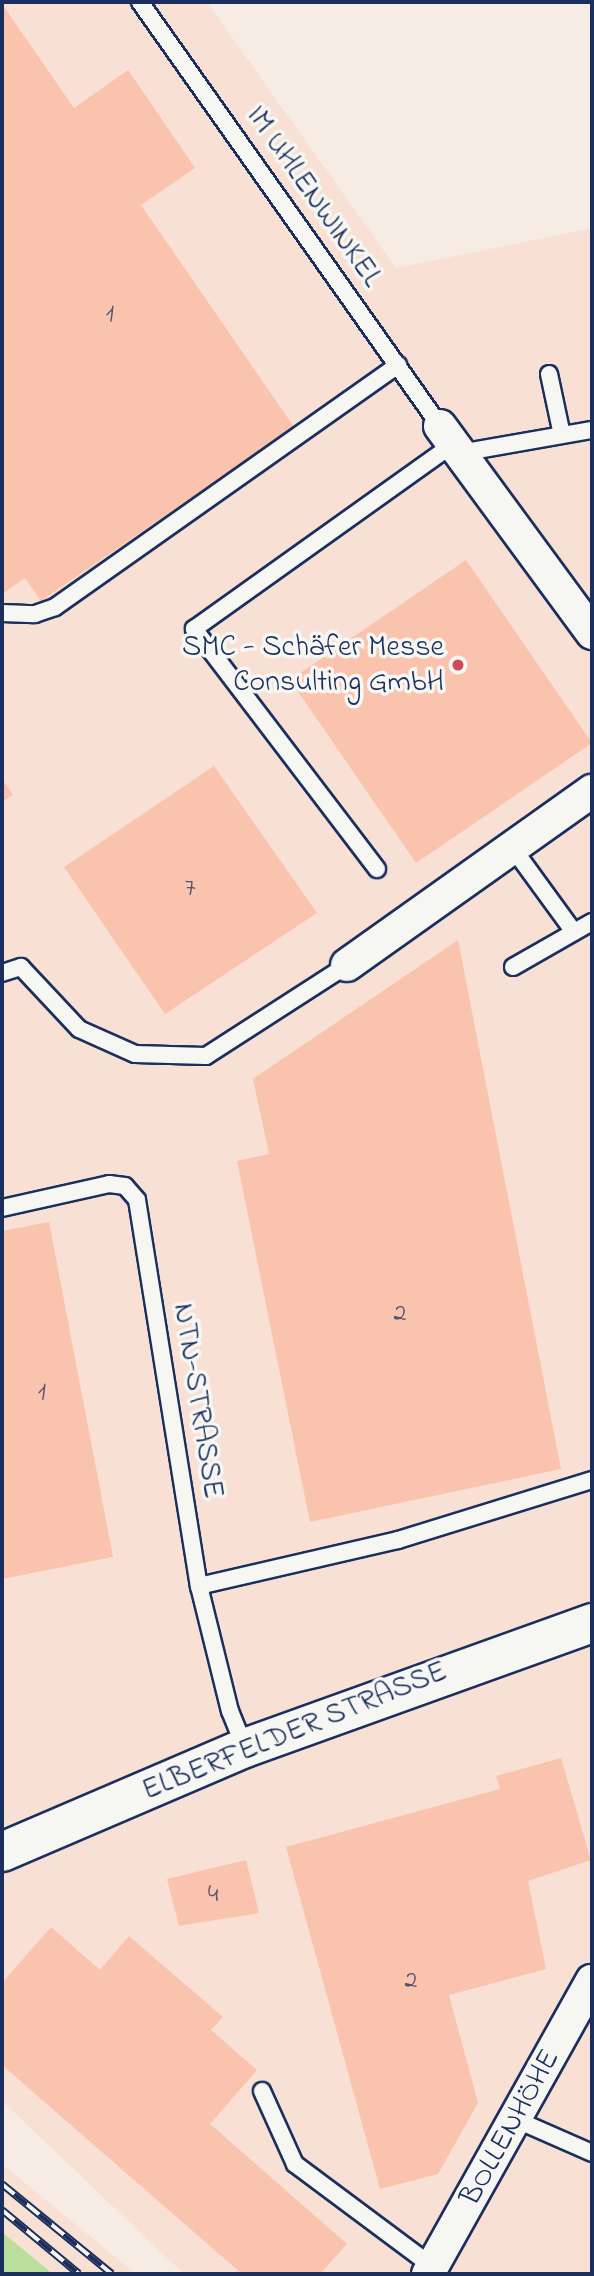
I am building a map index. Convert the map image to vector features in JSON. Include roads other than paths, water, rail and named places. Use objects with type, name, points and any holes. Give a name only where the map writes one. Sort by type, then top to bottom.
[{"type":"street","points":[[451,441],[592,633]]},
{"type":"street","points":[[347,965],[592,791]]},
{"type":"street","name":"ELBERFELDER STRASSE","points":[[2,1852],[246,1748],[592,1623]]},
{"type":"street","name":"BOLLENHÖHE","points":[[430,2270],[517,2120],[592,1980]]},
{"type":"lane","name":"IM UHLENWINKEL","points":[[140,2],[451,441]]},
{"type":"lane","points":[[2,613],[35,614],[55,607],[398,365]]},
{"type":"lane","points":[[549,374],[562,435]]},
{"type":"lane","points":[[377,869],[194,629],[451,441],[562,435],[592,430]]},
{"type":"lane","points":[[512,848],[575,932]]},
{"type":"lane","points":[[513,967],[592,922]]},
{"type":"lane","points":[[2,973],[22,967],[79,1029],[135,1054],[206,1056],[347,965]]},
{"type":"lane","name":"NTN-STRASSE","points":[[2,1208],[109,1184],[125,1186],[137,1200],[199,1586],[230,1711],[246,1748]]},
{"type":"lane","points":[[199,1586],[398,1540],[592,1480]]},
{"type":"lane","points":[[262,2091],[295,2164],[430,2270]]},
{"type":"lane","points":[[517,2120],[592,2153]]},
{"type":"railway","points":[[2,2184],[112,2274]]},
{"type":"railway","points":[[2,2210],[79,2274]]},
{"type":"place","name":"SMC - Schäfer Messe Consulting GmbH","points":[[458,665]]}]
